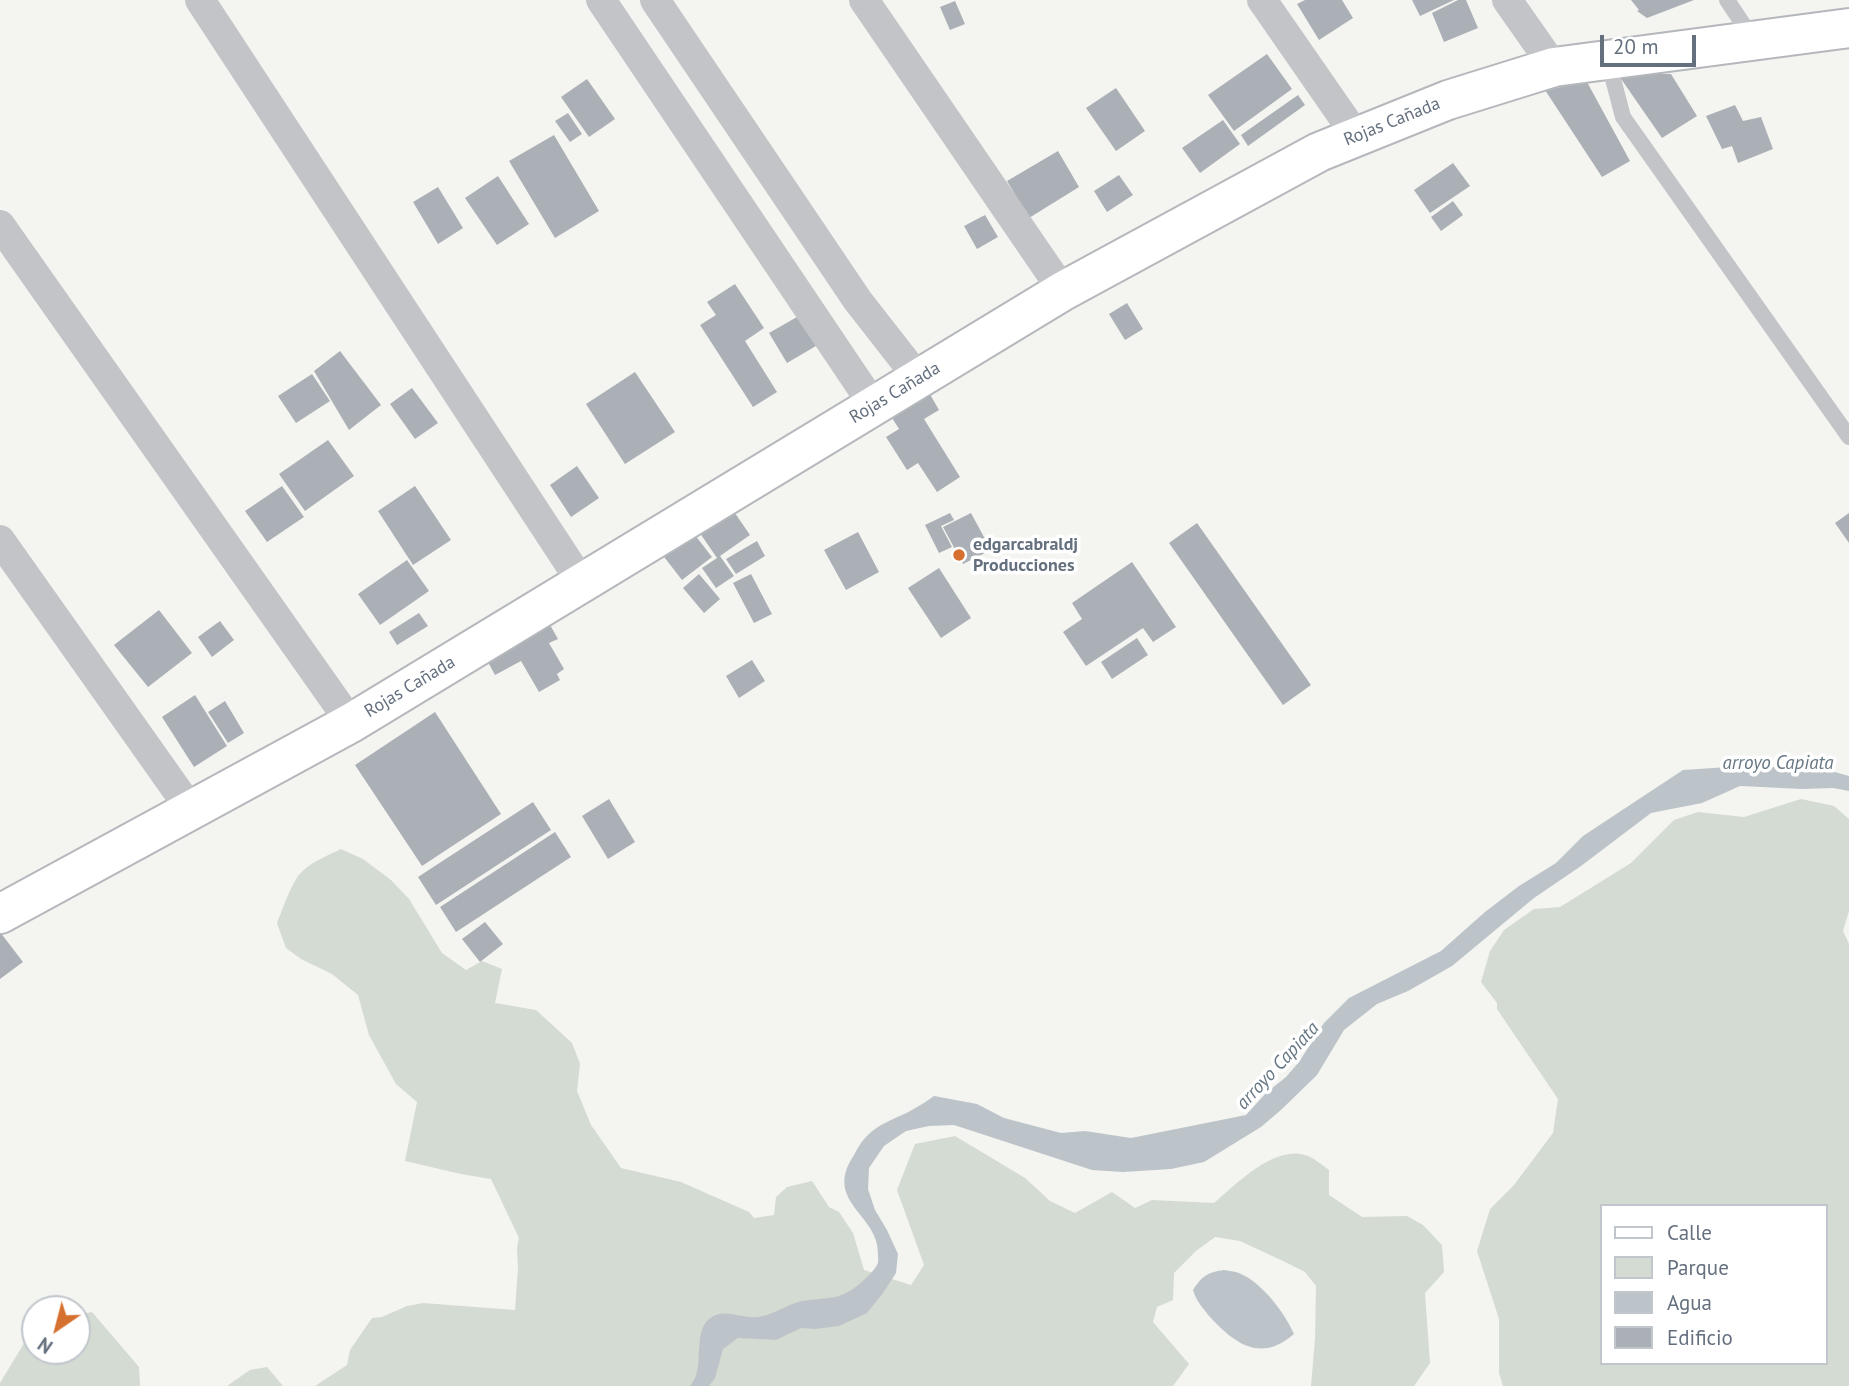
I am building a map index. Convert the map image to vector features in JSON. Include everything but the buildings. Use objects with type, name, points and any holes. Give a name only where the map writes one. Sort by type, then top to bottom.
[{"type":"main road","name":"Rojas Cañada","points":[[0,914],[351,723],[1063,291],[1319,152],[1448,100],[1554,67],[1849,28]]},
{"type":"street","points":[[200,0],[582,583]]},
{"type":"street","points":[[601,0],[874,406]]},
{"type":"street","points":[[655,0],[858,301],[919,379]]},
{"type":"street","points":[[864,0],[1063,291]]},
{"type":"street","points":[[1262,0],[1357,137]]},
{"type":"street","points":[[1507,0],[1554,67]]},
{"type":"street","points":[[0,225],[351,723]]},
{"type":"street","points":[[0,540],[191,810]]},
{"type":"lane","points":[[1727,0],[1755,41]]},
{"type":"lane","points":[[1608,60],[1623,117],[1849,437]]},
{"type":"green space","points":[[1801,799],[1834,806],[1849,819],[1849,911],[1843,931],[1849,944],[1849,1386],[1503,1386],[1499,1373],[1499,1319],[1477,1251],[1490,1209],[1514,1185],[1553,1133],[1558,1099],[1481,982],[1490,951],[1504,930],[1534,909],[1560,907],[1631,863],[1674,820],[1698,812],[1744,817]]},
{"type":"green space","points":[[341,849],[363,859],[391,880],[409,899],[442,953],[466,970],[482,961],[502,969],[495,1003],[536,1010],[572,1043],[580,1064],[577,1091],[591,1125],[621,1168],[681,1182],[749,1212],[754,1218],[774,1215],[776,1197],[787,1187],[812,1181],[829,1207],[839,1212],[853,1233],[864,1270],[911,1285],[924,1265],[897,1190],[915,1144],[955,1136],[1025,1178],[1050,1201],[1075,1213],[1112,1192],[1135,1208],[1152,1200],[1214,1203],[1244,1177],[1268,1161],[1293,1153],[1305,1155],[1329,1170],[1329,1195],[1362,1217],[1407,1216],[1423,1225],[1442,1245],[1444,1272],[1425,1293],[1430,1363],[1414,1386],[1311,1386],[1316,1286],[1305,1272],[1285,1262],[1240,1241],[1215,1237],[1174,1273],[1173,1300],[1157,1307],[1153,1322],[1189,1364],[1173,1386],[315,1386],[347,1365],[350,1350],[372,1318],[423,1303],[515,1310],[518,1268],[519,1238],[491,1179],[405,1161],[417,1102],[396,1084],[369,1035],[358,995],[332,974],[301,959],[286,948],[277,923],[295,881],[307,867]]},
{"type":"green space","points":[[91,1312],[139,1367],[140,1386],[0,1386],[21,1348],[21,1365],[91,1365]]},
{"type":"green space","points":[[267,1367],[283,1386],[227,1386],[250,1370]]},
{"type":"water","points":[[1744,766],[1821,768],[1849,776],[1849,791],[1833,788],[1740,786],[1702,803],[1651,813],[1534,898],[1452,966],[1408,991],[1377,1004],[1344,1030],[1317,1075],[1282,1109],[1261,1127],[1204,1162],[1171,1169],[1123,1172],[1092,1170],[954,1125],[929,1126],[906,1131],[884,1146],[869,1168],[868,1189],[875,1210],[898,1254],[896,1273],[867,1313],[839,1326],[801,1328],[776,1340],[738,1338],[723,1349],[715,1378],[709,1386],[690,1386],[698,1369],[700,1338],[708,1320],[726,1313],[758,1317],[798,1302],[841,1296],[859,1285],[874,1270],[878,1264],[876,1241],[871,1229],[848,1197],[845,1185],[846,1171],[858,1148],[871,1132],[882,1125],[934,1096],[977,1104],[1004,1118],[1061,1133],[1085,1131],[1131,1138],[1246,1115],[1266,1093],[1286,1077],[1324,1023],[1349,998],[1441,951],[1485,912],[1556,863],[1583,836],[1683,770]]},
{"type":"water","points":[[1224,1270],[1249,1278],[1265,1291],[1279,1308],[1294,1334],[1282,1343],[1260,1348],[1239,1342],[1219,1327],[1200,1304],[1193,1290],[1206,1275]]},
{"type":"place","name":"edgarcabraldj Producciones","points":[[959,555]]},
{"type":"water label","name":"arroyo Capiata","points":[[1778,764]]},
{"type":"water label","name":"arroyo Capiata","points":[[1278,1066]]}]
